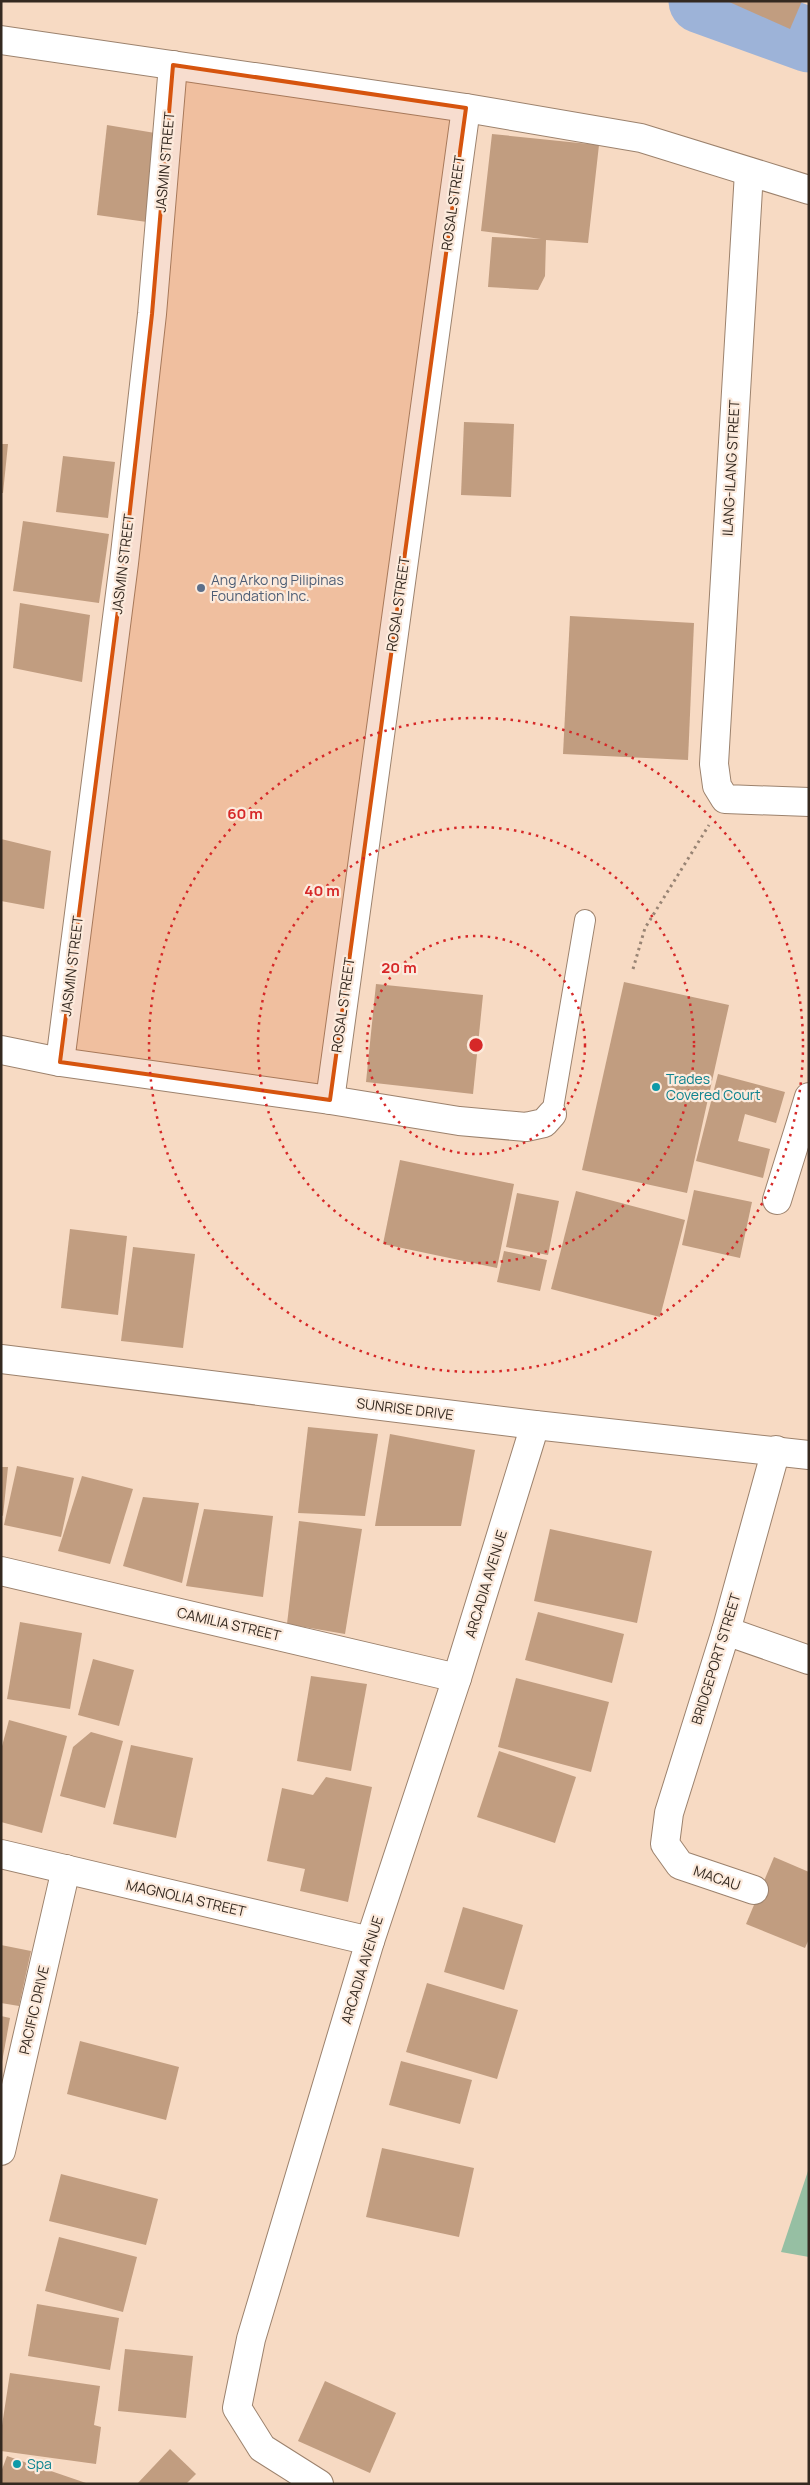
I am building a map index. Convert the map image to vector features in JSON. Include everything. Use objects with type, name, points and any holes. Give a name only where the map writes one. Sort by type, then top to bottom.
[{"type":"street","points":[[1,40],[466,108],[641,138],[809,190]]},
{"type":"street","name":"JASMIN STREET","points":[[60,1062],[125,553],[152,314],[173,65]]},
{"type":"street","name":"ROSAL STREET","points":[[330,1100],[466,108]]},
{"type":"street","name":"ILANG-ILANG STREET","points":[[725,799],[717,786],[714,764],[749,172]]},
{"type":"street","points":[[725,799],[809,802]]},
{"type":"street","points":[[1,1050],[60,1062],[330,1100],[459,1121],[526,1127],[544,1123],[552,1114]]},
{"type":"street","points":[[777,1200],[809,1097]]},
{"type":"street","name":"SUNRISE DRIVE","points":[[1,1359],[535,1425],[809,1455]]},
{"type":"street","name":"ARCADIA AVENUE","points":[[320,2484],[262,2448],[237,2408],[251,2339],[370,1941],[457,1678],[535,1425]]},
{"type":"street","name":"BRIDGEPORT STREET","points":[[680,1865],[665,1844],[669,1813],[726,1631],[776,1450]]},
{"type":"street","name":"CAMILIA STREET","points":[[1,1571],[457,1678]]},
{"type":"street","points":[[726,1631],[809,1660]]},
{"type":"street","name":"MAGNOLIA STREET","points":[[1,1854],[370,1941]]},
{"type":"street","name":"MACAU","points":[[680,1865],[754,1890]]},
{"type":"street","name":"PACIFIC DRIVE","points":[[1,2151],[66,1869]]},
{"type":"lane","points":[[552,1114],[585,920]]},
{"type":"path","points":[[633,969],[645,928],[725,799]]},
{"type":"highlighted area","points":[[173,65],[466,108],[330,1100],[60,1062],[124,563],[152,314]]},
{"type":"green space","points":[[809,2168],[809,2257],[781,2252]]},
{"type":"building","points":[[727,1],[802,1],[790,29]]},
{"type":"building","points":[[107,125],[155,133],[147,222],[97,215]]},
{"type":"building","points":[[492,134],[599,145],[588,243],[546,240],[545,276],[538,290],[488,287],[492,237],[541,239],[481,231]]},
{"type":"building","points":[[464,422],[514,424],[511,497],[461,495]]},
{"type":"building","points":[[1,444],[8,444],[3,493],[1,493]]},
{"type":"building","points":[[63,456],[115,462],[108,518],[56,512]]},
{"type":"building","points":[[23,521],[109,534],[99,603],[13,591]]},
{"type":"building","points":[[20,603],[90,615],[82,682],[13,668]]},
{"type":"building","points":[[570,616],[694,623],[688,760],[563,754]]},
{"type":"building","points":[[1,839],[51,851],[44,909],[1,901]]},
{"type":"building","name":"Trades Covered Court","points":[[624,982],[729,1005],[687,1193],[582,1170]]},
{"type":"building","points":[[376,984],[483,995],[473,1094],[366,1082]]},
{"type":"building","points":[[718,1074],[785,1092],[776,1123],[745,1114],[738,1141],[770,1149],[763,1178],[696,1161]]},
{"type":"building","points":[[400,1160],[514,1184],[497,1268],[383,1244]]},
{"type":"building","points":[[694,1190],[752,1202],[740,1258],[682,1245]]},
{"type":"building","points":[[576,1191],[685,1220],[660,1317],[551,1289]]},
{"type":"building","points":[[517,1193],[559,1201],[548,1255],[506,1247]]},
{"type":"building","points":[[70,1229],[127,1236],[118,1315],[61,1308]]},
{"type":"building","points":[[133,1247],[195,1254],[183,1348],[121,1341]]},
{"type":"building","points":[[504,1251],[547,1260],[540,1291],[497,1282]]},
{"type":"building","points":[[308,1427],[378,1434],[365,1516],[298,1513]]},
{"type":"building","points":[[390,1434],[475,1450],[461,1526],[375,1526]]},
{"type":"building","points":[[17,1466],[74,1478],[61,1537],[4,1525]]},
{"type":"building","points":[[1,1467],[8,1467],[3,1516],[1,1515]]},
{"type":"building","points":[[82,1476],[133,1489],[110,1564],[58,1551]]},
{"type":"building","points":[[143,1497],[199,1503],[182,1583],[123,1566]]},
{"type":"building","points":[[204,1509],[273,1516],[263,1597],[186,1586]]},
{"type":"building","points":[[299,1521],[362,1529],[345,1634],[287,1624]]},
{"type":"building","points":[[550,1529],[652,1551],[637,1623],[534,1601]]},
{"type":"building","points":[[538,1612],[624,1634],[612,1683],[525,1660]]},
{"type":"building","points":[[20,1622],[82,1633],[70,1709],[7,1699]]},
{"type":"building","points":[[93,1659],[134,1670],[119,1726],[78,1715]]},
{"type":"building","points":[[311,1676],[367,1684],[351,1771],[297,1761]]},
{"type":"building","points":[[516,1678],[609,1702],[591,1772],[498,1747]]},
{"type":"building","points":[[9,1720],[67,1736],[42,1833],[1,1822],[1,1750]]},
{"type":"building","points":[[91,1732],[123,1741],[105,1808],[60,1796],[73,1747]]},
{"type":"building","points":[[131,1745],[193,1758],[176,1838],[113,1824]]},
{"type":"building","points":[[499,1751],[576,1777],[555,1843],[477,1817]]},
{"type":"building","points":[[326,1777],[372,1787],[348,1902],[300,1891],[305,1869],[267,1861],[282,1788],[313,1795]]},
{"type":"building","points":[[774,1857],[809,1872],[809,1939],[805,1948],[746,1924]]},
{"type":"building","points":[[463,1907],[523,1925],[504,1990],[444,1972]]},
{"type":"building","points":[[1,1945],[31,1951],[19,2006],[1,2003]]},
{"type":"building","points":[[427,1983],[518,2010],[497,2079],[406,2052]]},
{"type":"building","points":[[1,2016],[10,2018],[2,2062],[1,2062]]},
{"type":"building","points":[[80,2041],[179,2067],[166,2120],[67,2094]]},
{"type":"building","points":[[401,2061],[472,2080],[460,2124],[389,2105]]},
{"type":"building","points":[[382,2148],[474,2168],[459,2237],[366,2217]]},
{"type":"building","points":[[61,2174],[158,2199],[146,2245],[49,2221]]},
{"type":"building","points":[[59,2237],[137,2257],[123,2312],[45,2291]]},
{"type":"building","points":[[37,2304],[119,2318],[110,2370],[28,2356]]},
{"type":"building","points":[[125,2349],[193,2356],[186,2418],[118,2411]]},
{"type":"building","points":[[10,2373],[100,2386],[94,2425],[101,2427],[96,2464],[1,2451],[1,2432]]},
{"type":"building","points":[[325,2381],[396,2413],[370,2473],[298,2441]]},
{"type":"building","points":[[170,2449],[196,2474],[186,2484],[137,2484]]},
{"type":"building","name":"Spa","points":[[7,2456],[86,2484],[1,2484],[1,2472]]},
{"type":"waterway","points":[[701,1],[809,40]]},
{"type":"place","name":"Ang Arko ng Pilipinas Foundation Inc.","points":[[201,588]]},
{"type":"place","name":"Trades Covered Court","points":[[656,1087]]},
{"type":"place","name":"Spa","points":[[17,2464]]}]
